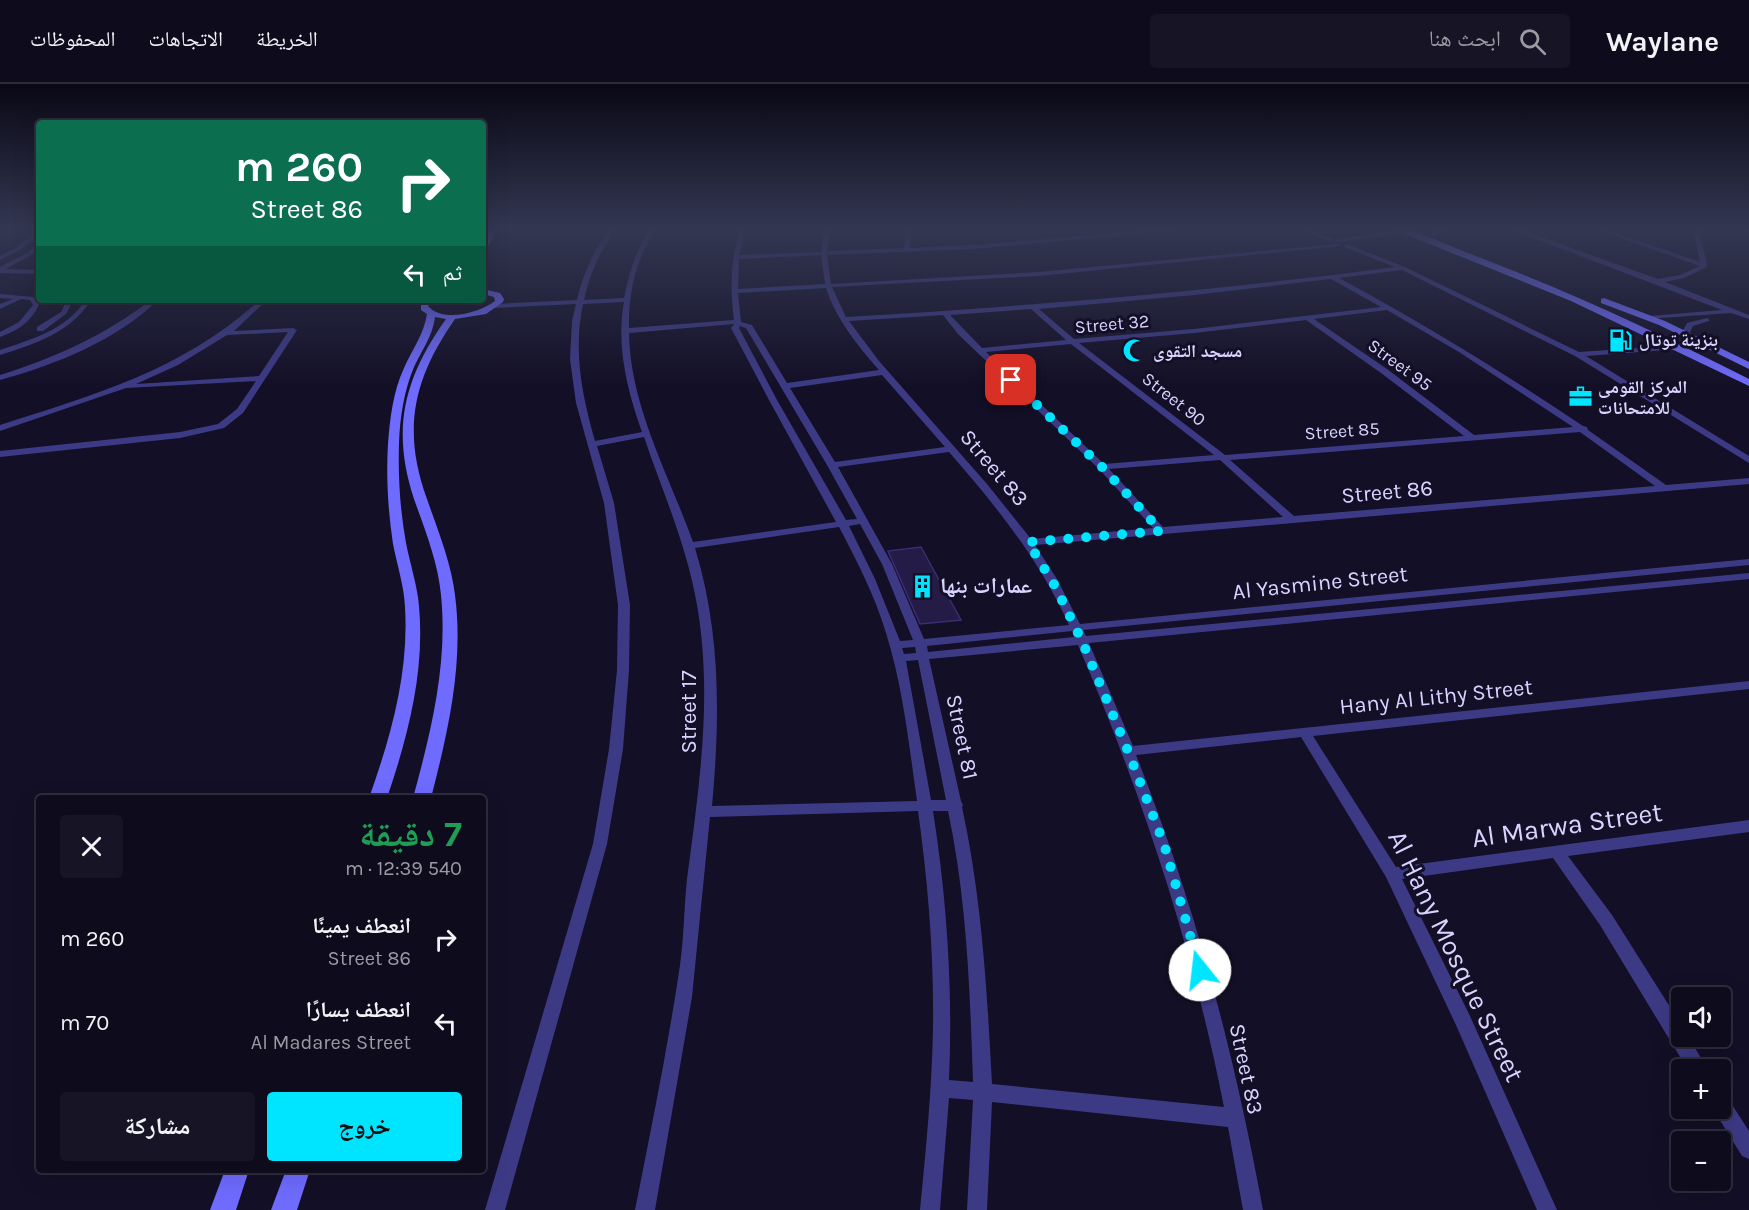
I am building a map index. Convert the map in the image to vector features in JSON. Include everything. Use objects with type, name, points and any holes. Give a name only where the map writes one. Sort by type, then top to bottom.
[{"type":"main road","points":[[1531,281],[1680,347],[1748,382]]},
{"type":"main road","points":[[1555,281],[1685,334],[1749,366]]},
{"type":"main road","points":[[379,795],[404,709],[412,653],[412,605],[400,546],[392,481],[395,427],[404,381],[428,329],[430,307],[453,316],[477,313],[498,302],[497,295],[486,292]]},
{"type":"main road","points":[[1588,304],[1604,305],[1607,302]]},
{"type":"main road","points":[[1618,318],[1624,315],[1646,317]]},
{"type":"main road","points":[[423,795],[442,715],[447,679],[449,621],[444,573],[439,551],[416,484],[406,445],[406,429],[410,398],[419,371],[434,342],[453,316]]},
{"type":"main road","points":[[223,1210],[236,1173]]},
{"type":"main road","points":[[284,1210],[297,1173]]},
{"type":"street","points":[[495,1210],[600,844],[616,749],[623,670],[624,605],[609,503],[580,403],[574,359],[576,321],[586,281]]},
{"type":"street","name":"Street 17","points":[[631,281],[624,331],[629,371],[646,434],[689,546],[703,605],[711,675],[710,761],[695,883],[688,965],[645,1210]]},
{"type":"street","name":"Street 81","points":[[734,281],[737,334],[842,524],[868,576],[898,652],[926,806],[939,929],[942,1003],[941,1088],[930,1210]]},
{"type":"street","name":"Street 83","points":[[828,281],[844,319],[884,372],[976,476],[1028,542],[1055,586],[1082,641],[1164,844],[1212,1010],[1236,1118],[1253,1210]]},
{"type":"street","points":[[733,289],[896,281]]},
{"type":"street","points":[[844,319],[1034,308],[1308,281]]},
{"type":"street","points":[[1338,281],[1500,373],[1584,429],[1664,488]]},
{"type":"street","points":[[1429,281],[1578,354],[1749,460]]},
{"type":"street","points":[[1657,281],[1733,311],[1748,314]]},
{"type":"street","points":[[0,296],[35,300],[36,305],[29,318],[10,324],[19,326],[0,337]]},
{"type":"street","points":[[0,308],[22,297]]},
{"type":"street","points":[[498,302],[627,297]]},
{"type":"street","points":[[16,340],[58,318],[69,303]]},
{"type":"street","points":[[0,349],[61,327],[76,315],[85,303]]},
{"type":"street","points":[[0,378],[87,346],[117,330],[151,303]]},
{"type":"street","points":[[0,428],[122,387],[178,361],[228,333],[261,303]]},
{"type":"street","name":"Street 90","points":[[1034,308],[1073,342],[1222,457],[1292,520]]},
{"type":"street","name":"Street 32","points":[[980,350],[1389,308]]},
{"type":"street","points":[[1646,317],[1733,311]]},
{"type":"street","points":[[945,314],[1102,467],[1161,531]]},
{"type":"street","points":[[1685,334],[1688,326],[1696,322],[1748,314]]},
{"type":"street","points":[[1678,316],[1696,322]]},
{"type":"street","name":"Street 95","points":[[1308,318],[1384,371],[1472,438]]},
{"type":"street","points":[[624,331],[738,323]]},
{"type":"street","name":"Street 81","points":[[738,323],[749,327],[832,465],[899,588],[922,649],[956,805],[967,872],[977,959],[983,1093],[977,1210]]},
{"type":"street","points":[[0,454],[180,435],[221,426],[240,411],[293,330],[228,333]]},
{"type":"street","points":[[0,337],[21,341],[0,349]]},
{"type":"street","points":[[1578,354],[1680,347]]},
{"type":"street","points":[[784,386],[884,372]]},
{"type":"street","points":[[122,387],[261,378]]},
{"type":"street","points":[[786,421],[803,418]]},
{"type":"street","name":"Street 85","points":[[1102,467],[1584,429]]},
{"type":"street","points":[[593,444],[646,434]]},
{"type":"street","points":[[832,465],[951,449]]},
{"type":"street","name":"Street 86","points":[[1028,542],[1749,481]]},
{"type":"street","points":[[689,546],[863,521]]},
{"type":"street","name":"Al Yasmine Street","points":[[898,652],[1075,627],[1749,562]]},
{"type":"street","points":[[1614,574],[1628,586]]},
{"type":"street","name":"Al Yasmine Street","points":[[922,649],[1082,641],[1749,576]]},
{"type":"street","points":[[1567,578],[1582,591]]},
{"type":"street","points":[[1307,604],[1319,618]]},
{"type":"street","name":"Hany Al Lithy Street","points":[[1128,751],[1749,685]]},
{"type":"street","name":"Al Hany Mosque Street","points":[[1304,732],[1392,874],[1464,1022],[1547,1210]]},
{"type":"street","points":[[705,812],[956,805]]},
{"type":"street","name":"Al Marwa Street","points":[[1392,874],[1749,826]]},
{"type":"street","points":[[1557,852],[1606,920],[1692,1059]]},
{"type":"street","points":[[941,1088],[1236,1118]]},
{"type":"street","points":[[1730,1119],[1749,1149]]},
{"type":"building","name":"عمارات بنها","points":[[921,547],[961,620],[920,624],[888,551]]},
{"type":"place","name":"بنزينة توتال","points":[[1621,340]]},
{"type":"place","name":"مسجد التقوى","points":[[1135,351]]},
{"type":"place","name":"المركز القومى للامتحانات","points":[[1580,397]]},
{"type":"place","name":"عمارات بنها","points":[[922,586]]},
{"type":"route","points":[[1011,380],[1102,467],[1161,531],[1028,542],[1055,586],[1082,641],[1128,751],[1164,844],[1200,970]]}]
